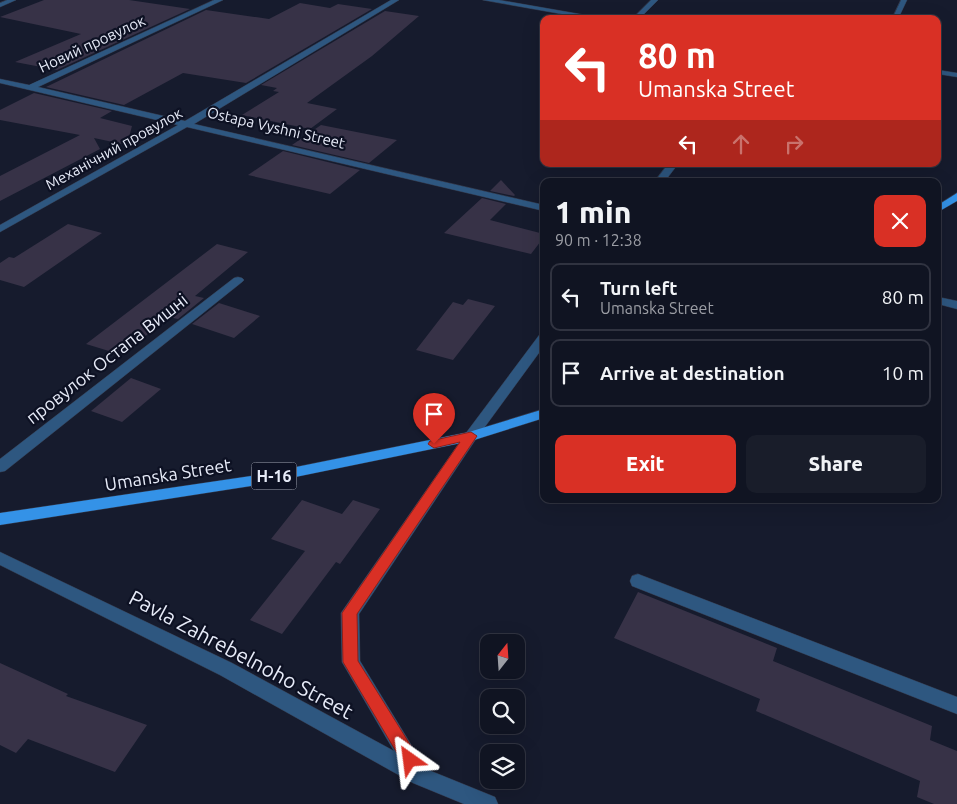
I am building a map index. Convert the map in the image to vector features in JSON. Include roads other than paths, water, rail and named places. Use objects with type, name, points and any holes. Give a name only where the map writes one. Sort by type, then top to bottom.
[{"type":"main road","points":[[941,207],[957,196]]},
{"type":"main road","name":"Umanska Street","points":[[0,519],[251,481],[471,436],[540,415]]},
{"type":"street","points":[[0,5],[13,0]]},
{"type":"street","name":"Новий провулок","points":[[30,88],[220,0]]},
{"type":"street","name":"Механічний провулок","points":[[0,230],[187,124],[396,0]]},
{"type":"street","points":[[486,0],[580,15]]},
{"type":"street","points":[[638,15],[655,0]]},
{"type":"street","points":[[896,15],[904,0]]},
{"type":"street","points":[[941,72],[957,75]]},
{"type":"street","name":"Ostapa Vyshni Street","points":[[0,82],[540,207]]},
{"type":"street","points":[[662,178],[671,167]]},
{"type":"street","name":"провулок Остапа Вишні","points":[[0,467],[238,280]]},
{"type":"street","points":[[941,301],[957,305]]},
{"type":"street","points":[[420,776],[351,662],[350,613],[471,436],[540,342]]},
{"type":"street","name":"Pavla Zahrebelnoho Street","points":[[0,558],[226,669],[420,776],[488,804]]},
{"type":"street","points":[[638,581],[957,706]]}]
